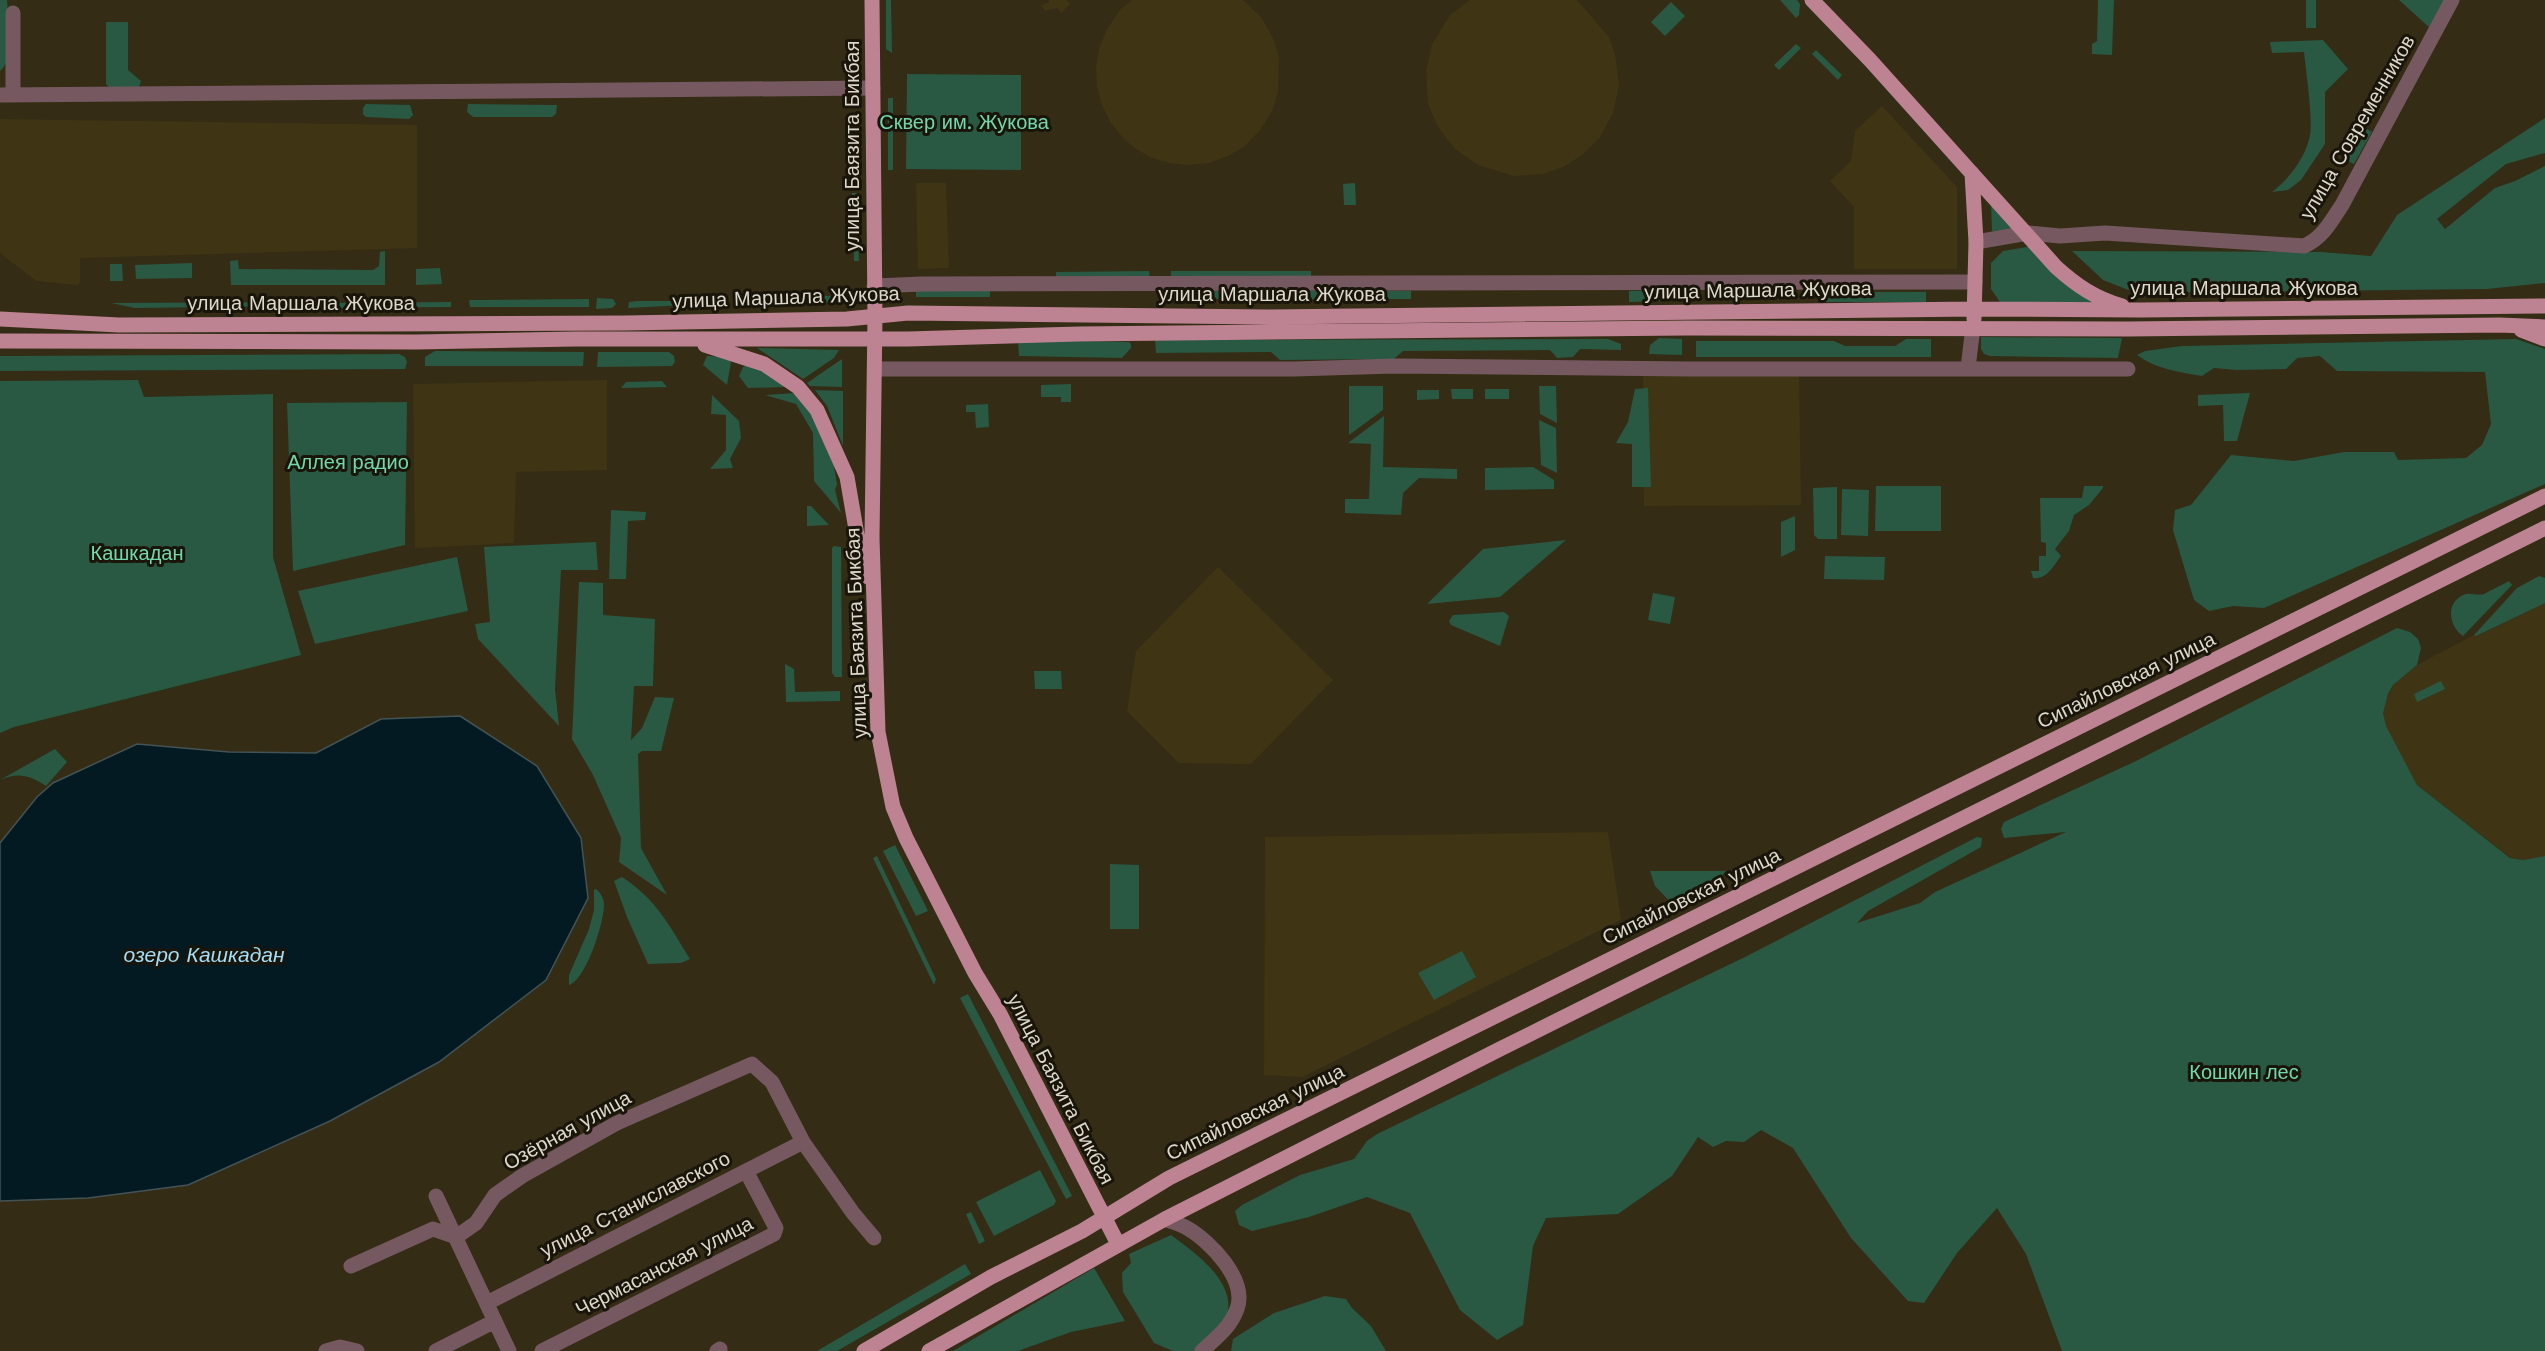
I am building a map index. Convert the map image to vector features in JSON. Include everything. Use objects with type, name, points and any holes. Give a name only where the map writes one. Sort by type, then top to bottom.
[{"type":"main road","name":"улица Баязита Бикбая","points":[[872,0],[875,316],[872,538],[878,732],[893,807],[975,973],[1000,1014],[1118,1244]]},
{"type":"main road","points":[[1812,0],[2028,233],[2056,267],[2077,286],[2093,296],[2140,310]]},
{"type":"main road","points":[[1972,172],[1976,242],[1973,327]]},
{"type":"main road","name":"улица Маршала Жукова","points":[[0,319],[118,325],[462,324],[847,319],[908,313],[1268,317],[1975,309],[2140,310],[2545,306]]},
{"type":"main road","points":[[2500,325],[2545,339]]},
{"type":"main road","name":"улица Маршала Жукова","points":[[0,341],[688,340],[1079,334],[1973,327],[2128,329],[2500,325],[2545,327]]},
{"type":"main road","points":[[688,340],[764,364],[798,387],[817,410],[847,477],[858,541],[875,600]]},
{"type":"main road","name":"Сипайловская улица","points":[[864,1351],[991,1277],[1082,1231],[1179,1174],[2545,496]]},
{"type":"main road","points":[[929,1351],[1165,1219],[1479,1059],[2545,528]]},
{"type":"street","name":"улица Современников","points":[[2028,233],[2060,236],[2105,233],[2304,246],[2311,243],[2322,234],[2342,205],[2452,0]]},
{"type":"street","points":[[13,13],[7,95],[873,88]]},
{"type":"street","points":[[1976,242],[2028,233]]},
{"type":"street","points":[[874,286],[1842,280],[1975,282]]},
{"type":"street","points":[[1968,368],[1973,327]]},
{"type":"street","points":[[875,369],[1394,366],[2128,369]]},
{"type":"street","name":"Озёрная улица","points":[[456,1237],[476,1223],[495,1195],[522,1176],[617,1124],[752,1064],[772,1082],[803,1142]]},
{"type":"street","points":[[803,1142],[874,1238]]},
{"type":"street","name":"улица Станиславского","points":[[487,1303],[803,1142]]},
{"type":"street","name":"Чермасанская улица","points":[[542,1351],[774,1234],[776,1228],[746,1171]]},
{"type":"street","points":[[436,1196],[509,1351]]},
{"type":"street","points":[[1165,1219],[1188,1228],[1209,1245],[1225,1264],[1239,1288],[1238,1304],[1230,1324],[1202,1351]]},
{"type":"street","points":[[351,1266],[433,1229],[456,1237]]},
{"type":"street","points":[[436,1351],[495,1321]]},
{"type":"street","points":[[326,1351],[340,1347],[357,1351]]},
{"type":"shaded area","points":[[1049,0],[1067,0],[1070,4],[1061,13],[1057,8],[1045,11],[1041,5],[1050,2]]},
{"type":"shaded area","points":[[1132,0],[1243,0],[1261,17],[1273,38],[1279,57],[1278,92],[1272,111],[1261,129],[1245,146],[1209,163],[1187,165],[1169,163],[1152,158],[1136,149],[1111,123],[1102,105],[1097,87],[1096,67],[1099,48],[1107,29],[1120,10]]},
{"type":"shaded area","points":[[1470,0],[1577,0],[1609,37],[1615,54],[1619,85],[1613,113],[1600,137],[1582,155],[1563,167],[1543,174],[1514,176],[1478,165],[1454,148],[1437,125],[1428,104],[1426,71],[1432,44],[1450,15]]},
{"type":"shaded area","points":[[1882,106],[1957,187],[1957,269],[1854,269],[1854,207],[1830,181],[1851,161],[1855,131]]},
{"type":"shaded area","points":[[0,119],[417,125],[417,248],[80,258],[78,285],[36,281],[0,253]]},
{"type":"shaded area","points":[[916,183],[946,183],[949,268],[918,269]]},
{"type":"shaded area","points":[[1799,373],[1801,505],[1644,506],[1643,374]]},
{"type":"shaded area","points":[[607,380],[607,470],[516,472],[514,543],[415,548],[413,384]]},
{"type":"shaded area","points":[[1218,567],[1333,680],[1251,764],[1179,763],[1127,711],[1136,651]]},
{"type":"shaded area","points":[[2545,603],[2545,856],[2523,860],[2511,858],[2417,785],[2385,726],[2383,713],[2393,685],[2417,665],[2474,635],[2477,636]]},
{"type":"shaded area","points":[[1608,832],[1621,920],[1302,1077],[1264,1075],[1265,837]]},
{"type":"green space","points":[[0,0],[7,0],[9,49],[4,66],[0,71]]},
{"type":"green space","points":[[886,0],[891,0],[892,53],[886,49]]},
{"type":"green space","points":[[1780,0],[1797,0],[1800,4],[1799,15],[1796,18]]},
{"type":"green space","points":[[2098,0],[2114,0],[2112,55],[2092,54],[2092,44],[2097,41]]},
{"type":"green space","points":[[2306,0],[2316,0],[2316,28],[2306,28]]},
{"type":"green space","points":[[2399,0],[2445,0],[2430,28]]},
{"type":"green space","points":[[1671,2],[1685,16],[1665,36],[1651,22]]},
{"type":"green space","points":[[106,22],[128,22],[128,70],[141,81],[138,90],[111,89],[106,84]]},
{"type":"green space","points":[[2323,40],[2348,69],[2325,92],[2325,144],[2301,180],[2288,190],[2272,192],[2285,181],[2301,159],[2310,135],[2311,118],[2304,52],[2272,53],[2270,42]]},
{"type":"green space","points":[[1796,44],[1801,48],[1779,70],[1774,65]]},
{"type":"green space","points":[[1816,50],[1842,75],[1838,80],[1812,54]]},
{"type":"green space","name":"Сквер им. Жукова","points":[[907,74],[1021,75],[1021,170],[906,169]]},
{"type":"green space","points":[[888,98],[893,98],[893,170],[888,170]]},
{"type":"green space","points":[[366,104],[410,105],[413,115],[409,119],[366,117],[363,114],[363,108]]},
{"type":"green space","points":[[468,104],[557,105],[556,114],[552,117],[473,117],[467,112]]},
{"type":"green space","points":[[851,113],[857,113],[857,170],[852,170]]},
{"type":"green space","points":[[2545,118],[2545,153],[2506,164],[2437,219],[2445,229],[2495,188],[2545,166],[2545,283],[2487,289],[2136,293],[2103,280],[2072,251],[2321,252],[2371,256],[2397,215]]},
{"type":"green space","points":[[2364,127],[2372,132],[2354,164],[2346,160]]},
{"type":"green space","points":[[1355,183],[1356,205],[1344,205],[1343,184]]},
{"type":"green space","points":[[852,193],[857,193],[859,261],[854,261]]},
{"type":"green space","points":[[1991,204],[2019,230],[1992,231]]},
{"type":"green space","points":[[2033,246],[2099,305],[2000,302],[1991,289],[1991,263],[2003,251]]},
{"type":"green space","points":[[385,251],[385,285],[231,285],[230,261],[238,260],[239,269],[373,270],[379,266],[380,252]]},
{"type":"green space","points":[[192,263],[192,278],[136,279],[135,265]]},
{"type":"green space","points":[[110,264],[122,264],[123,281],[110,281]]},
{"type":"green space","points":[[440,268],[442,284],[416,285],[416,269]]},
{"type":"green space","points":[[1149,271],[1150,279],[1056,280],[1056,272]]},
{"type":"green space","points":[[1171,271],[1311,271],[1311,279],[1171,279]]},
{"type":"green space","points":[[1695,289],[1696,300],[1629,302],[1629,291]]},
{"type":"green space","points":[[916,291],[990,291],[990,297],[916,297]]},
{"type":"green space","points":[[1161,291],[1411,291],[1411,299],[1161,299]]},
{"type":"green space","points":[[1819,292],[1926,292],[1926,302],[1819,302]]},
{"type":"green space","points":[[790,295],[833,296],[835,303],[790,302]]},
{"type":"green space","points":[[597,298],[613,299],[616,304],[612,308],[596,309]]},
{"type":"green space","points":[[589,299],[589,307],[470,307],[469,300]]},
{"type":"green space","points":[[723,301],[725,303],[628,308],[629,302]]},
{"type":"green space","points":[[310,302],[309,306],[135,308],[111,303]]},
{"type":"green space","points":[[451,302],[451,307],[321,308],[322,303]]},
{"type":"green space","points":[[1981,337],[2122,338],[2118,358],[1990,356],[1984,354],[1981,349]]},
{"type":"green space","points":[[1659,338],[1682,339],[1682,355],[1649,354],[1650,345]]},
{"type":"green space","points":[[1608,339],[1621,344],[1621,350],[1580,349],[1573,357],[1557,358],[1550,350],[1403,351],[1394,359],[1280,360],[1271,352],[1156,353],[1155,340]]},
{"type":"green space","points":[[1906,339],[1931,339],[1931,357],[1696,357],[1696,341],[1834,341],[1845,346],[1895,346]]},
{"type":"green space","points":[[2516,339],[2545,349],[2545,484],[2264,608],[2233,606],[2209,611],[2194,600],[2173,530],[2175,510],[2191,505],[2231,455],[2294,461],[2344,452],[2394,452],[2398,460],[2466,458],[2482,445],[2491,424],[2485,372],[2337,371],[2320,356],[2297,358],[2286,369],[2214,368],[2202,376],[2160,367],[2137,355],[2145,351],[2182,346]]},
{"type":"green space","points":[[1018,340],[1129,342],[1131,348],[1122,358],[1019,356]]},
{"type":"green space","points":[[757,348],[839,350],[834,358],[803,379]]},
{"type":"green space","points":[[435,351],[584,352],[583,366],[425,366],[425,357]]},
{"type":"green space","points":[[598,352],[669,352],[674,356],[675,362],[672,366],[597,367]]},
{"type":"green space","points":[[399,354],[405,357],[407,362],[405,369],[0,371],[0,356]]},
{"type":"green space","points":[[707,356],[728,357],[731,362],[727,385],[703,365]]},
{"type":"green space","points":[[842,359],[842,387],[810,386],[807,383]]},
{"type":"green space","points":[[755,366],[786,387],[748,388],[739,376],[743,367]]},
{"type":"green space","name":"Кашкадан","points":[[138,380],[144,397],[273,394],[273,557],[301,655],[14,727],[0,733],[0,381]]},
{"type":"green space","points":[[662,381],[667,387],[621,388],[626,382]]},
{"type":"green space","points":[[1071,384],[1071,402],[1061,402],[1061,397],[1041,397],[1041,385]]},
{"type":"green space","points":[[1349,386],[1383,386],[1383,410],[1349,435]]},
{"type":"green space","points":[[1539,386],[1556,386],[1557,423],[1540,414]]},
{"type":"green space","points":[[1648,388],[1651,487],[1632,487],[1632,444],[1616,443],[1628,422],[1635,389]]},
{"type":"green space","points":[[1451,389],[1473,389],[1473,399],[1452,399]]},
{"type":"green space","points":[[1485,389],[1509,389],[1509,399],[1485,399]]},
{"type":"green space","points":[[815,390],[843,391],[843,446],[827,406]]},
{"type":"green space","points":[[1417,390],[1439,390],[1439,399],[1417,400]]},
{"type":"green space","points":[[795,393],[810,410],[833,461],[837,484],[835,490],[841,513],[814,481],[813,433],[796,404],[765,395]]},
{"type":"green space","points":[[2250,393],[2237,441],[2224,441],[2223,405],[2198,406],[2198,395]]},
{"type":"green space","points":[[712,395],[739,421],[741,438],[730,459],[733,468],[710,469],[726,450],[726,415],[711,414]]},
{"type":"green space","name":"Аллея радио","points":[[407,402],[405,545],[293,571],[287,403]]},
{"type":"green space","points":[[988,404],[989,427],[976,428],[975,412],[966,412],[966,405]]},
{"type":"green space","points":[[1384,416],[1383,467],[1457,469],[1457,479],[1419,478],[1403,493],[1401,515],[1345,513],[1345,499],[1369,499],[1371,444],[1348,443]]},
{"type":"green space","points":[[1539,420],[1556,428],[1557,473],[1541,465]]},
{"type":"green space","points":[[1533,467],[1554,480],[1554,489],[1485,490],[1485,468]]},
{"type":"green space","points":[[1876,486],[1941,486],[1941,531],[1875,531]]},
{"type":"green space","points":[[2084,486],[2103,486],[2103,488],[2089,505],[2074,515],[2069,531],[2055,549],[2061,556],[2052,568],[2046,575],[2033,578],[2031,571],[2039,571],[2039,556],[2046,556],[2046,543],[2041,542],[2040,498],[2082,498]]},
{"type":"green space","points":[[1837,487],[1837,539],[1818,539],[1814,535],[1813,488]]},
{"type":"green space","points":[[1842,489],[1869,490],[1868,536],[1841,535]]},
{"type":"green space","points":[[807,506],[811,506],[829,525],[807,526]]},
{"type":"green space","points":[[611,510],[646,512],[645,520],[628,521],[626,579],[609,579]]},
{"type":"green space","points":[[1795,516],[1795,550],[1781,557],[1781,522]]},
{"type":"green space","points":[[1566,540],[1500,597],[1427,604],[1483,549]]},
{"type":"green space","points":[[596,542],[598,570],[561,570],[555,689],[559,726],[478,639],[475,624],[490,622],[484,547]]},
{"type":"green space","points":[[841,547],[842,677],[835,677],[832,673],[832,548]]},
{"type":"green space","points":[[1825,556],[1885,557],[1884,580],[1824,579]]},
{"type":"green space","points":[[457,557],[468,611],[315,644],[298,591]]},
{"type":"green space","points":[[2539,576],[2545,578],[2545,603],[2474,635],[2517,588]]},
{"type":"green space","points":[[2509,581],[2512,585],[2463,636],[2452,622],[2451,611],[2456,600],[2467,594],[2484,594]]},
{"type":"green space","points":[[579,582],[603,583],[603,615],[655,619],[653,686],[634,686],[631,740],[642,728],[655,697],[674,698],[661,751],[642,751],[638,754],[641,848],[667,895],[619,862],[621,838],[593,775],[572,739]]},
{"type":"green space","points":[[1653,593],[1675,597],[1670,624],[1648,620]]},
{"type":"green space","points":[[1504,612],[1509,616],[1500,646],[1451,625],[1449,621],[1453,615]]},
{"type":"green space","name":"Кошкин лес","points":[[2397,628],[2410,632],[2418,639],[2421,648],[2417,665],[2393,685],[2383,713],[2386,726],[2417,785],[2510,858],[2523,860],[2545,856],[2545,1351],[2062,1351],[2026,1254],[1997,1208],[1957,1253],[1924,1303],[1908,1301],[1851,1238],[1793,1148],[1761,1130],[1744,1142],[1726,1141],[1713,1147],[1698,1137],[1672,1176],[1618,1214],[1546,1218],[1533,1246],[1523,1325],[1497,1340],[1460,1310],[1410,1213],[1367,1197],[1309,1217],[1252,1231],[1239,1225],[1235,1211],[1242,1205],[1300,1175],[1354,1159],[1367,1141],[1377,1134],[1745,957],[1977,837],[1982,838],[1981,847],[1868,911],[1857,923],[1920,903],[1935,892],[2066,832],[2004,838],[2001,829],[2004,822],[2136,761]]},
{"type":"green space","points":[[785,664],[794,669],[795,692],[840,691],[840,701],[786,702]]},
{"type":"green space","points":[[1034,671],[1061,671],[1062,689],[1035,689]]},
{"type":"green space","points":[[2441,681],[2445,689],[2417,702],[2414,694]]},
{"type":"green space","points":[[55,749],[67,762],[46,786],[34,779],[18,775],[0,780]]},
{"type":"green space","points":[[895,845],[928,911],[916,916],[883,851]]},
{"type":"green space","points":[[877,856],[936,979],[934,985],[873,858]]},
{"type":"green space","points":[[1110,864],[1139,865],[1139,929],[1110,929]]},
{"type":"green space","points":[[1650,871],[1726,871],[1709,889],[1696,898],[1674,906],[1655,886]]},
{"type":"green space","points":[[622,877],[653,904],[690,959],[681,963],[648,964],[614,881]]},
{"type":"green space","points":[[596,889],[602,896],[604,905],[597,937],[582,973],[569,985],[569,975],[589,929]]},
{"type":"green space","points":[[1462,951],[1476,977],[1434,1000],[1418,973]]},
{"type":"green space","points":[[968,994],[1072,1196],[1066,1199],[960,998]]},
{"type":"green space","points":[[1040,1170],[1056,1201],[1054,1205],[994,1236],[976,1202]]},
{"type":"green space","points":[[971,1212],[985,1241],[979,1244],[966,1214]]},
{"type":"green space","points":[[1171,1235],[1194,1252],[1216,1274],[1224,1287],[1228,1300],[1227,1314],[1221,1328],[1197,1351],[1173,1351],[1154,1343],[1123,1292],[1122,1273],[1131,1263],[1129,1254]]},
{"type":"green space","points":[[965,1264],[971,1274],[837,1351],[817,1351]]},
{"type":"green space","points":[[1094,1268],[1125,1321],[1071,1332],[1018,1351],[953,1351]]},
{"type":"green space","points":[[1325,1296],[1346,1299],[1371,1326],[1386,1351],[1231,1351],[1233,1339],[1274,1313]]},
{"type":"water","name":"озеро Кашкадан","points":[[460,716],[537,766],[581,838],[588,898],[546,980],[439,1062],[330,1121],[188,1185],[88,1198],[0,1201],[0,843],[37,797],[53,783],[137,744],[229,752],[316,753],[381,719]]}]
